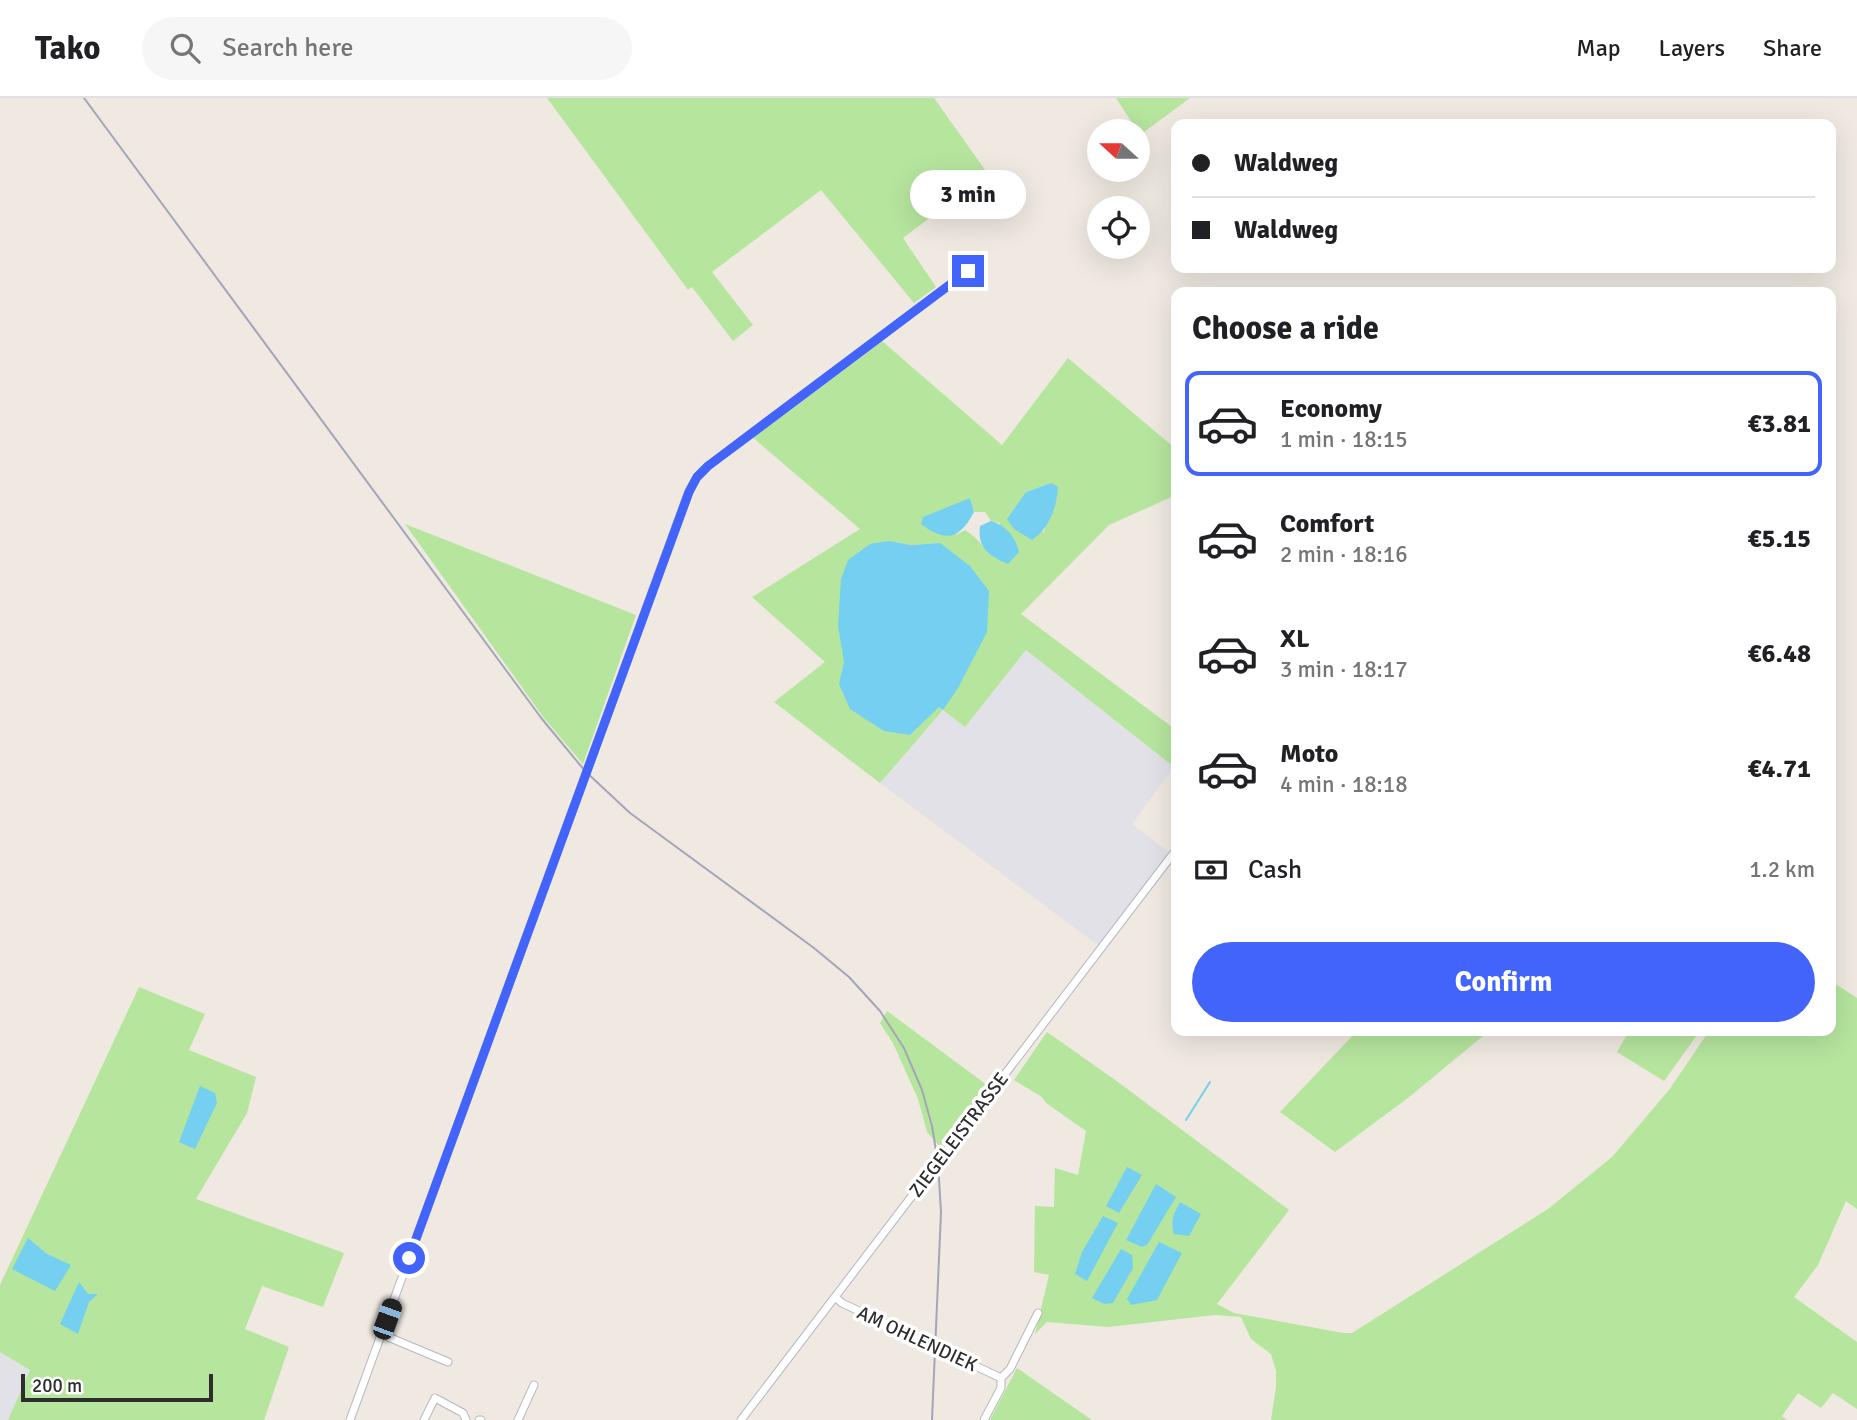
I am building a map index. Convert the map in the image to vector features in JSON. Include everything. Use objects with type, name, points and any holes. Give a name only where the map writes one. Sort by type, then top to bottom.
[{"type":"street","points":[[350,1420],[689,492],[697,477],[708,466],[968,271]]},
{"type":"street","name":"ZIEGELEISTRASSE","points":[[741,1420],[1171,857]]},
{"type":"street","name":"AM OHLENDIEK","points":[[835,1297],[842,1303],[1001,1378]]},
{"type":"street","name":"AM OHLENDIEK","points":[[984,1420],[1001,1388],[1001,1378],[1010,1369],[1038,1313]]},
{"type":"street","points":[[381,1334],[448,1362]]},
{"type":"street","points":[[519,1420],[534,1385]]},
{"type":"street","points":[[424,1420],[435,1398],[463,1413],[466,1420]]},
{"type":"shaded area","points":[[1026,650],[1171,765],[1171,771],[1132,824],[1171,854],[1099,946],[880,783],[943,710],[965,726]]},
{"type":"shaded area","points":[[0,1352],[30,1370],[8,1420],[0,1420]]},
{"type":"green space","points":[[547,98],[934,98],[988,174],[903,238],[936,287],[914,303],[821,190],[712,272],[753,325],[733,341],[692,287],[688,290]]},
{"type":"green space","points":[[1116,98],[1190,98],[1150,128],[1150,119],[1130,119]]},
{"type":"green space","points":[[882,341],[1002,445],[1068,358],[1171,445],[1171,497],[1109,525],[1021,614],[1171,726],[1171,765],[1026,650],[965,727],[943,710],[880,783],[774,702],[825,662],[752,597],[860,529],[751,436]],"holes":[[[1051,483],[1057,497],[1043,533],[1026,492]],[[970,498],[974,512],[985,512],[991,521],[1000,523],[997,559],[965,530],[956,535]],[[889,541],[911,545],[940,543],[943,710],[939,706],[910,735],[840,684],[844,662]]]},
{"type":"green space","points":[[405,524],[636,615],[583,764],[544,718]]},
{"type":"green space","points":[[1836,984],[1857,998],[1857,1209],[1846,1201],[1818,1265],[1794,1297],[1857,1342],[1857,1409],[1833,1393],[1821,1408],[1798,1393],[1782,1416],[1787,1420],[1271,1420],[1276,1371],[1271,1354],[1251,1339],[1241,1317],[1215,1315],[1108,1327],[1047,1322],[1035,1334],[1049,1275],[1034,1272],[1035,1206],[1054,1207],[1055,1168],[1078,1175],[1086,1131],[1046,1103],[1042,1097],[1014,1080],[1047,1032],[1289,1210],[1217,1304],[1234,1313],[1343,1333],[1352,1333],[1548,1209],[1612,1157],[1669,1090],[1706,1036],[1836,1036]]},
{"type":"green space","points":[[139,987],[205,1014],[189,1050],[256,1077],[247,1113],[196,1199],[344,1253],[323,1307],[262,1286],[245,1329],[289,1347],[264,1420],[8,1420],[30,1370],[0,1352],[0,1285]]},
{"type":"green space","points":[[887,1011],[991,1088],[944,1151],[927,1132],[918,1099],[893,1043],[880,1023]]},
{"type":"green space","points":[[1352,1036],[1483,1036],[1408,1098],[1335,1152],[1280,1112]]},
{"type":"green space","points":[[1626,1036],[1696,1036],[1664,1081],[1617,1052]]},
{"type":"green space","points":[[1017,1368],[1092,1420],[990,1420]]},
{"type":"water","points":[[1051,483],[1058,487],[1054,510],[1043,530],[1032,540],[1014,529],[1007,519],[1026,492]]},
{"type":"water","points":[[970,498],[974,512],[958,533],[945,536],[921,524],[923,517]]},
{"type":"water","points":[[991,521],[1006,529],[1018,547],[1019,552],[1008,564],[990,554],[980,540],[980,526]]},
{"type":"water","points":[[889,541],[911,545],[940,543],[970,566],[989,591],[987,632],[958,688],[943,710],[939,707],[910,735],[884,731],[850,709],[839,684],[844,662],[838,626],[841,579],[848,560],[870,544]]},
{"type":"water","points":[[200,1086],[215,1093],[217,1103],[195,1149],[179,1142]]},
{"type":"water","points":[[1127,1167],[1142,1175],[1119,1213],[1106,1206]]},
{"type":"water","points":[[1156,1184],[1176,1197],[1147,1245],[1142,1247],[1126,1240]]},
{"type":"water","points":[[1180,1202],[1201,1214],[1189,1236],[1174,1234],[1173,1217]]},
{"type":"water","points":[[1103,1216],[1118,1223],[1087,1281],[1075,1274],[1082,1252]]},
{"type":"water","points":[[28,1238],[47,1254],[71,1265],[55,1291],[12,1269]]},
{"type":"water","points":[[1159,1242],[1182,1253],[1157,1300],[1131,1305],[1127,1299]]},
{"type":"water","points":[[1121,1249],[1132,1255],[1133,1268],[1113,1303],[1104,1304],[1092,1298]]},
{"type":"water","points":[[79,1282],[88,1294],[98,1294],[89,1302],[78,1334],[60,1324]]},
{"type":"waterway","points":[[1186,1120],[1210,1082]]},
{"type":"railway","points":[[84,98],[542,719],[585,771],[630,813],[814,948],[849,977],[880,1011],[904,1048],[922,1090],[938,1163],[941,1212],[932,1420]]},
{"type":"route","points":[[409,1258],[585,771],[689,492],[697,477],[780,410],[968,271]]}]
